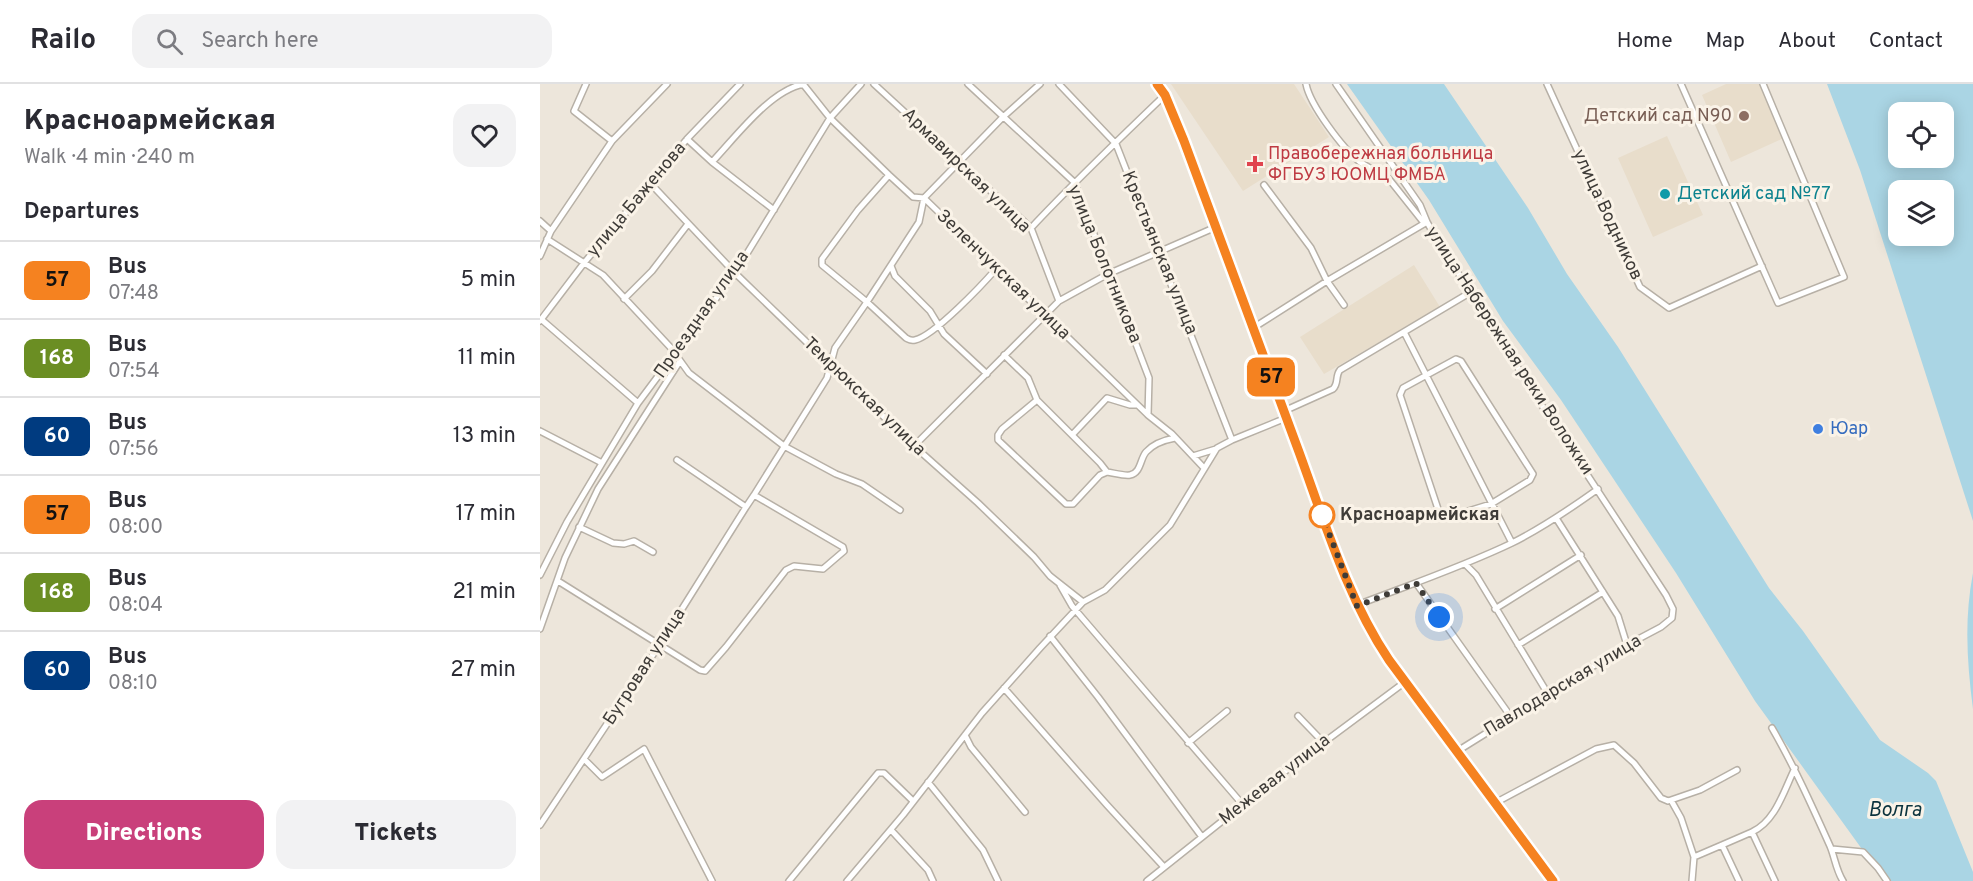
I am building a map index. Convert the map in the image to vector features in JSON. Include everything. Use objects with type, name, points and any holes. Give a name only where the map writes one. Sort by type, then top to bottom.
[{"type":"main road","points":[[1157,84],[1165,95],[1184,141],[1357,606],[1379,646],[1553,881]]},
{"type":"street","points":[[586,84],[574,111],[612,141]]},
{"type":"street","points":[[540,256],[551,231],[612,141],[667,84]]},
{"type":"street","name":"улица Баженова","points":[[541,320],[584,263],[687,139],[740,84]]},
{"type":"street","points":[[712,162],[771,101],[798,85],[804,84]]},
{"type":"street","name":"Зеленчукская улица","points":[[804,84],[830,118],[889,175],[913,197],[924,198],[1204,468]]},
{"type":"street","name":"Проездная улица","points":[[540,629],[565,558],[598,489],[830,118],[861,84]]},
{"type":"street","name":"Армавирская улица","points":[[874,84],[1031,228],[1059,301]]},
{"type":"street","name":"улица Болотникова","points":[[968,84],[1074,182],[1149,378],[1148,415]]},
{"type":"street","points":[[558,581],[700,670],[707,670],[786,570],[794,566],[823,569],[844,549],[754,495],[827,378],[835,348],[919,222],[924,198],[1003,117],[1040,84]]},
{"type":"street","name":"Крестьянская улица","points":[[1059,84],[1116,144],[1232,440]]},
{"type":"street","points":[[1253,328],[1425,222],[1389,179],[1358,160],[1329,126],[1311,99],[1306,84]]},
{"type":"street","name":"улица Набережная реки Воложки","points":[[1336,84],[1420,205],[1425,222],[1666,596],[1673,609],[1670,620]]},
{"type":"street","points":[[1681,84],[1778,303],[1844,277],[1763,84]]},
{"type":"street","name":"улица Водников","points":[[1549,85],[1640,287],[1669,308],[1762,266]]},
{"type":"street","points":[[1031,228],[1074,182],[1165,95]]},
{"type":"street","points":[[687,139],[712,162],[774,210]]},
{"type":"street","points":[[889,175],[838,235],[822,261],[822,265],[830,273],[867,302],[908,340],[918,339],[938,325],[978,290],[996,269]]},
{"type":"street","name":"Темрюкская улица","points":[[651,184],[735,273],[914,446],[978,502],[1059,583],[1083,602]]},
{"type":"street","points":[[1264,184],[1311,248],[1327,281],[1344,305]]},
{"type":"street","points":[[540,221],[551,231]]},
{"type":"street","points":[[624,299],[652,271],[688,224]]},
{"type":"street","points":[[914,446],[1059,301],[1108,274],[1216,228]]},
{"type":"street","points":[[547,239],[603,275],[671,348],[689,373],[784,446],[836,474],[862,484],[900,510]]},
{"type":"street","points":[[891,266],[895,276],[930,311],[944,334],[987,374]]},
{"type":"street","points":[[1193,456],[1217,448],[1333,389],[1337,384],[1337,375],[1340,370],[1471,292]]},
{"type":"street","points":[[541,320],[638,404]]},
{"type":"street","points":[[1404,332],[1512,543]]},
{"type":"street","points":[[1004,355],[1028,378],[1037,400],[1107,472]]},
{"type":"street","name":"Проездная улица","points":[[540,575],[602,463],[638,404],[678,358]]},
{"type":"street","points":[[1456,359],[1461,361],[1533,472],[1530,480],[1491,504],[1453,517],[1446,517],[1440,512],[1400,395],[1403,388],[1427,375],[1456,359]]},
{"type":"street","points":[[1072,435],[1107,398],[1138,405]]},
{"type":"street","points":[[1037,400],[1002,429],[998,435],[1000,444],[1068,505],[1073,504],[1100,475],[1107,472],[1134,474],[1149,448],[1160,441],[1175,438]]},
{"type":"street","points":[[540,431],[602,463]]},
{"type":"street","points":[[849,880],[1004,687],[1050,636],[1083,602],[1105,590],[1170,525],[1217,448]]},
{"type":"street","points":[[677,460],[746,507]]},
{"type":"street","points":[[1357,606],[1512,543],[1556,518],[1598,489]]},
{"type":"street","name":"Бугровая улица","points":[[540,825],[660,644],[754,495]]},
{"type":"street","points":[[1556,518],[1618,616],[1627,645]]},
{"type":"street","points":[[579,527],[613,543],[624,544],[634,541],[653,552]]},
{"type":"street","points":[[551,552],[565,558]]},
{"type":"street","points":[[1495,609],[1581,555]]},
{"type":"street","points":[[1465,564],[1476,574],[1495,609],[1548,693]]},
{"type":"street","points":[[1059,583],[1076,611],[1243,804]]},
{"type":"street","points":[[1416,583],[1511,717]]},
{"type":"street","points":[[1518,645],[1603,592]]},
{"type":"street","name":"Павлодарская улица","points":[[1456,752],[1548,693],[1670,620]]},
{"type":"street","points":[[1050,636],[1202,837]]},
{"type":"street","name":"Межевая улица","points":[[1147,881],[1243,804],[1405,682]]},
{"type":"street","points":[[1004,687],[1164,867]]},
{"type":"street","points":[[1188,743],[1227,711]]},
{"type":"street","points":[[1298,716],[1324,742]]},
{"type":"street","points":[[1772,728],[1795,768],[1832,849],[1837,872],[1843,881]]},
{"type":"street","points":[[965,735],[971,747],[1025,812]]},
{"type":"street","points":[[1495,803],[1596,749],[1614,745],[1634,763],[1661,798],[1672,802],[1682,818],[1694,857],[1692,881]]},
{"type":"street","points":[[584,759],[602,777],[644,749],[712,881]]},
{"type":"street","points":[[1694,857],[1764,825],[1795,768]]},
{"type":"street","points":[[1672,802],[1737,770]]},
{"type":"street","points":[[789,881],[878,773],[884,773],[914,801]]},
{"type":"street","points":[[928,782],[983,850],[998,881]]},
{"type":"street","points":[[891,830],[928,870],[933,881]]},
{"type":"street","points":[[1752,832],[1775,881]]},
{"type":"street","points":[[1722,845],[1739,881]]},
{"type":"street","points":[[1832,849],[1863,852],[1887,881]]},
{"type":"shaded area","name":"Правобережная больница ФГБУЗ ЮОМЦ ФМБА","points":[[1171,84],[1294,84],[1329,137],[1243,191]]},
{"type":"shaded area","name":"Детский сад N90","points":[[1726,84],[1762,84],[1786,137],[1731,162],[1702,95]]},
{"type":"shaded area","points":[[1667,136],[1703,215],[1653,237],[1618,158]]},
{"type":"shaded area","points":[[1414,265],[1440,307],[1324,374],[1300,337]]},
{"type":"water","name":"Волга","points":[[1347,84],[1444,84],[1528,208],[1567,274],[1618,347],[1769,588],[1803,631],[1880,740],[1936,781],[1973,872],[1973,881],[1885,881],[1755,701],[1676,573],[1561,400],[1503,321],[1429,200]]},
{"type":"water","points":[[1827,84],[1973,84],[1973,521],[1860,170]]},
{"type":"water","points":[[1973,573],[1973,709],[1967,641],[1968,607]]},
{"type":"bus line","name":"57","points":[[1157,84],[1165,95],[1184,141],[1315,498],[1366,623],[1389,660],[1553,881]]},
{"type":"place","name":"Детский сад N90","points":[[1744,116]]},
{"type":"place","name":"Правобережная больница ФГБУЗ ЮОМЦ ФМБА","points":[[1255,164]]},
{"type":"place","name":"Детский сад №77","points":[[1665,194]]},
{"type":"place","name":"Юар","points":[[1818,429]]},
{"type":"place","name":"Красноармейская","points":[[1322,515]]},
{"type":"route","points":[[1322,515],[1357,606],[1416,583],[1439,617]]}]
